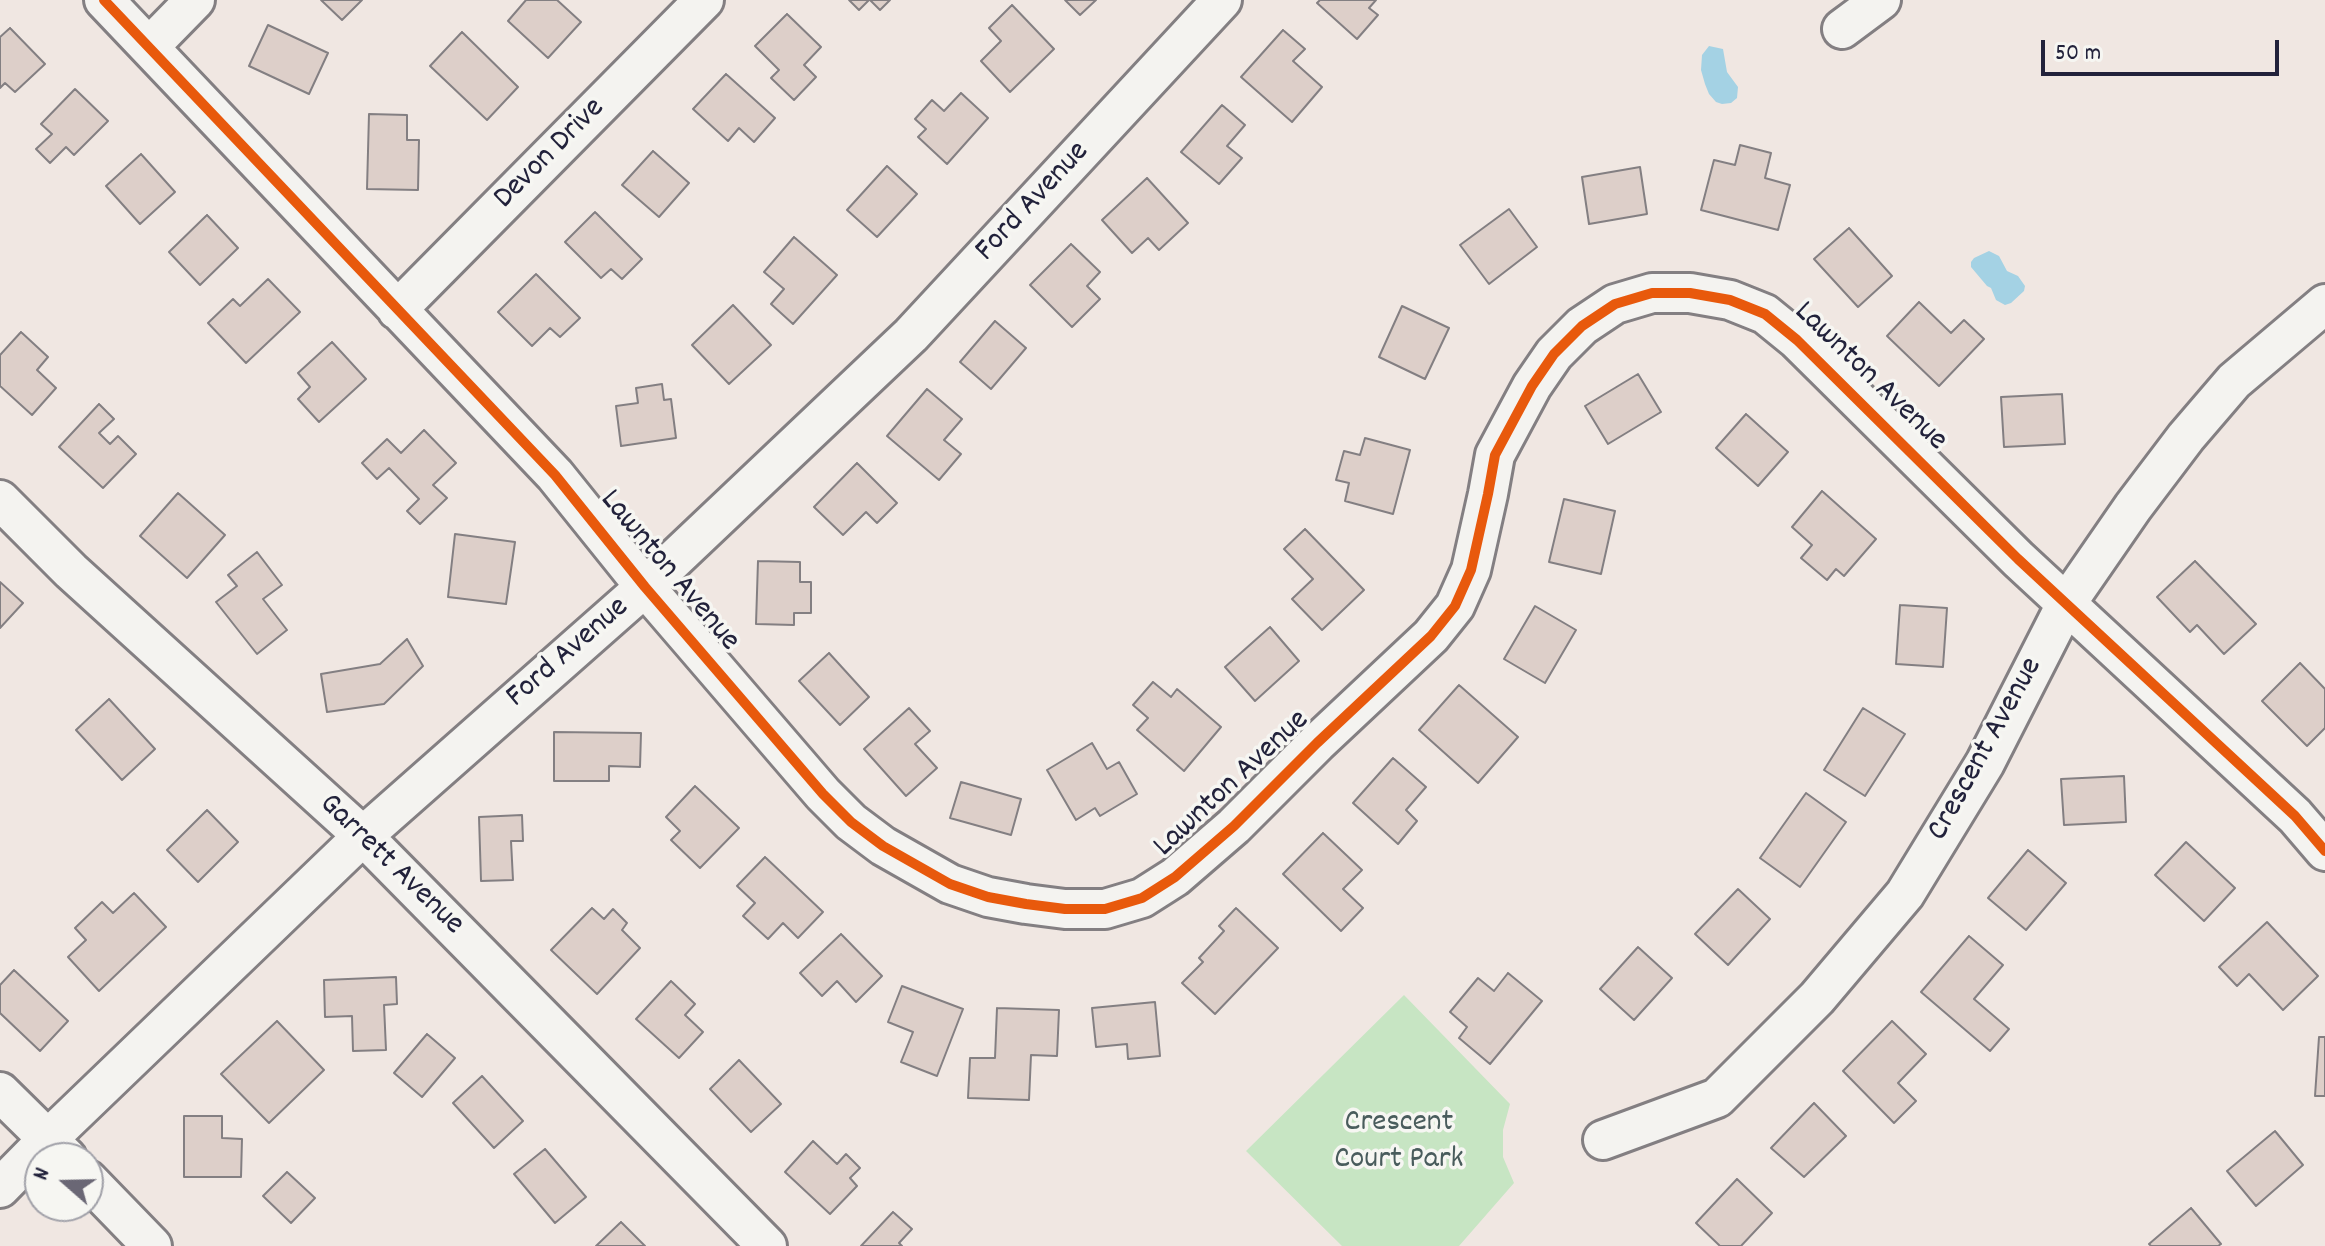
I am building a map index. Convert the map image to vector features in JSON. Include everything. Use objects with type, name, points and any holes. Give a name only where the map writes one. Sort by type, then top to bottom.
[{"type":"street","name":"Lawnton Avenue","points":[[104,0],[555,475],[645,587],[798,766],[851,822],[905,860],[950,884],[988,897],[1026,904],[1105,909],[1142,898],[1175,877],[1234,826],[1431,636],[1455,606],[1471,570],[1495,455],[1532,386],[1554,354],[1582,326],[1615,304],[1652,293],[1690,293],[1730,300],[1765,314],[1797,340],[1962,505],[2295,816],[2325,851]]},
{"type":"street","points":[[150,46],[195,0]]},
{"type":"street","name":"Devon Drive","points":[[397,310],[704,0]]},
{"type":"street","name":"Ford Avenue","points":[[63,1142],[363,836],[645,587],[911,335],[1222,0]]},
{"type":"street","points":[[1842,29],[1881,0]]},
{"type":"street","name":"Crescent Avenue","points":[[1603,1140],[1717,1098],[1817,998],[1905,894],[1985,763],[2066,604],[2133,507],[2186,437],[2234,381],[2325,304]]},
{"type":"street","name":"Garrett Avenue","points":[[0,500],[71,571],[363,836],[767,1246]]},
{"type":"street","points":[[0,1092],[51,1142]]},
{"type":"street","name":"Ford Avenue","points":[[0,1188],[24,1171]]},
{"type":"street","points":[[104,1196],[152,1246]]},
{"type":"green space","name":"Crescent Court Park","points":[[1404,995],[1510,1104],[1503,1130],[1503,1157],[1514,1183],[1459,1246],[1342,1246],[1246,1151]]},
{"type":"water","points":[[1709,46],[1723,49],[1727,72],[1738,87],[1737,98],[1731,103],[1716,102],[1705,84],[1701,70],[1702,55]]},
{"type":"water","points":[[1989,251],[1999,256],[2007,271],[2018,276],[2025,286],[2024,291],[2011,303],[2005,305],[1996,300],[1991,288],[1971,267],[1974,258]]},
{"type":"building","points":[[321,0],[362,0],[342,20]]},
{"type":"building","points":[[526,0],[557,0],[581,22],[548,58],[508,21]]},
{"type":"building","points":[[849,0],[869,0],[859,10]]},
{"type":"building","points":[[870,0],[890,0],[880,10]]},
{"type":"building","points":[[1065,0],[1096,0],[1080,15]]},
{"type":"building","points":[[1320,0],[1376,0],[1369,8],[1378,15],[1357,39],[1317,3]]},
{"type":"building","points":[[1012,5],[1054,49],[1010,92],[981,61],[1001,41],[989,28]]},
{"type":"building","points":[[787,14],[821,47],[804,65],[816,77],[794,100],[771,78],[779,70],[755,46]]},
{"type":"building","points":[[268,25],[328,53],[309,94],[249,66]]},
{"type":"building","points":[[10,28],[45,64],[15,92],[5,83],[0,88],[0,37]]},
{"type":"building","points":[[1283,30],[1305,49],[1293,61],[1322,87],[1292,122],[1241,77]]},
{"type":"building","points":[[462,32],[518,87],[487,120],[430,66]]},
{"type":"building","points":[[726,74],[775,118],[754,142],[739,128],[728,141],[693,109]]},
{"type":"building","points":[[75,89],[108,121],[74,155],[66,147],[50,163],[36,149],[52,134],[41,124]]},
{"type":"building","points":[[961,93],[988,118],[947,164],[918,137],[926,129],[915,119],[932,100],[944,111]]},
{"type":"building","points":[[1222,105],[1245,125],[1227,146],[1242,158],[1219,184],[1181,152]]},
{"type":"building","points":[[369,114],[407,115],[407,140],[419,140],[418,190],[367,189]]},
{"type":"building","points":[[1740,145],[1771,153],[1765,178],[1790,185],[1778,230],[1701,210],[1714,160],[1735,165]]},
{"type":"building","points":[[653,151],[689,183],[659,217],[622,185]]},
{"type":"building","points":[[141,154],[175,192],[140,224],[106,186]]},
{"type":"building","points":[[887,166],[917,194],[877,237],[847,210]]},
{"type":"building","points":[[1640,167],[1647,214],[1589,224],[1582,177]]},
{"type":"building","points":[[1147,178],[1188,223],[1159,250],[1148,238],[1132,253],[1102,220]]},
{"type":"building","points":[[1509,209],[1537,247],[1489,284],[1460,245]]},
{"type":"building","points":[[595,212],[642,259],[622,279],[611,269],[601,278],[565,242]]},
{"type":"building","points":[[207,215],[238,248],[200,285],[169,252]]},
{"type":"building","points":[[1849,228],[1892,276],[1858,307],[1814,259]]},
{"type":"building","points":[[794,237],[837,275],[793,324],[771,304],[784,289],[764,272]]},
{"type":"building","points":[[1071,244],[1100,272],[1087,286],[1100,299],[1072,327],[1030,285]]},
{"type":"building","points":[[536,274],[580,318],[560,337],[550,328],[532,346],[498,312]]},
{"type":"building","points":[[268,279],[300,312],[246,363],[208,323],[233,299],[240,306]]},
{"type":"building","points":[[1919,302],[1951,333],[1964,320],[1984,339],[1939,386],[1887,336]]},
{"type":"building","points":[[733,305],[771,345],[729,384],[692,345]]},
{"type":"building","points":[[1402,306],[1449,328],[1425,379],[1379,357]]},
{"type":"building","points":[[995,321],[1026,348],[991,389],[960,362]]},
{"type":"building","points":[[21,332],[48,357],[37,370],[56,388],[32,415],[0,386],[0,355]]},
{"type":"building","points":[[332,342],[366,379],[319,422],[298,399],[310,387],[298,373]]},
{"type":"building","points":[[1638,374],[1661,412],[1608,444],[1585,406]]},
{"type":"building","points":[[662,384],[664,400],[671,399],[676,438],[621,446],[616,406],[638,403],[636,388]]},
{"type":"building","points":[[927,389],[962,419],[944,440],[961,454],[939,480],[887,436]]},
{"type":"building","points":[[2062,394],[2065,444],[2004,447],[2001,397]]},
{"type":"building","points":[[99,404],[114,419],[99,433],[110,444],[118,436],[136,454],[103,488],[59,447]]},
{"type":"building","points":[[1746,414],[1788,452],[1758,486],[1716,448]]},
{"type":"building","points":[[424,430],[456,463],[433,485],[447,498],[420,524],[407,511],[419,499],[389,468],[377,479],[362,463],[387,439],[401,453]]},
{"type":"building","points":[[1365,438],[1410,450],[1393,514],[1345,501],[1349,483],[1336,480],[1344,451],[1360,455]]},
{"type":"building","points":[[857,463],[897,503],[877,523],[866,512],[843,535],[814,507]]},
{"type":"building","points":[[1822,491],[1876,539],[1844,576],[1836,569],[1827,580],[1801,558],[1812,545],[1792,527]]},
{"type":"building","points":[[178,493],[225,535],[187,578],[140,536]]},
{"type":"building","points":[[1564,499],[1615,511],[1601,574],[1549,562]]},
{"type":"building","points":[[1305,529],[1364,590],[1322,630],[1292,599],[1313,579],[1284,549]]},
{"type":"building","points":[[455,534],[515,542],[506,604],[448,597]]},
{"type":"building","points":[[257,552],[282,585],[263,599],[287,630],[257,654],[216,602],[237,586],[228,575]]},
{"type":"building","points":[[758,561],[800,562],[800,582],[811,582],[811,613],[794,613],[794,625],[756,624]]},
{"type":"building","points":[[2195,561],[2256,624],[2224,654],[2197,625],[2190,632],[2157,597]]},
{"type":"building","points":[[0,582],[23,603],[0,628]]},
{"type":"building","points":[[1900,605],[1947,608],[1943,667],[1896,664]]},
{"type":"building","points":[[1535,606],[1576,630],[1545,683],[1504,659]]},
{"type":"building","points":[[1270,627],[1299,661],[1255,701],[1225,667]]},
{"type":"building","points":[[407,639],[423,666],[384,704],[327,712],[321,674],[380,664]]},
{"type":"building","points":[[829,653],[869,697],[840,725],[799,681]]},
{"type":"building","points":[[2300,663],[2325,689],[2325,728],[2307,746],[2262,701]]},
{"type":"building","points":[[1153,682],[1171,697],[1177,689],[1221,727],[1184,771],[1137,730],[1148,718],[1133,705]]},
{"type":"building","points":[[1459,685],[1518,737],[1478,783],[1419,730]]},
{"type":"building","points":[[109,699],[155,749],[122,780],[76,730]]},
{"type":"building","points":[[909,708],[930,731],[915,744],[937,768],[906,796],[864,749]]},
{"type":"building","points":[[1863,708],[1905,734],[1865,796],[1824,770]]},
{"type":"building","points":[[554,732],[641,733],[640,767],[609,766],[609,781],[554,781]]},
{"type":"building","points":[[1092,743],[1107,769],[1119,762],[1137,794],[1100,816],[1095,808],[1076,820],[1047,770]]},
{"type":"building","points":[[1393,758],[1426,787],[1406,810],[1417,821],[1398,844],[1353,803]]},
{"type":"building","points":[[2124,776],[2126,822],[2064,825],[2061,779]]},
{"type":"building","points":[[961,782],[1021,799],[1011,835],[950,818]]},
{"type":"building","points":[[695,786],[739,828],[700,868],[671,840],[680,831],[666,817]]},
{"type":"building","points":[[1806,793],[1846,822],[1800,887],[1760,858]]},
{"type":"building","points":[[207,810],[238,842],[198,882],[167,850]]},
{"type":"building","points":[[522,815],[523,841],[511,841],[513,880],[481,881],[479,817]]},
{"type":"building","points":[[1323,833],[1362,870],[1343,889],[1363,908],[1341,931],[1283,874]]},
{"type":"building","points":[[2186,842],[2235,888],[2204,921],[2155,875]]},
{"type":"building","points":[[2028,850],[2066,883],[2026,930],[1988,898]]},
{"type":"building","points":[[765,857],[823,912],[798,938],[783,923],[768,939],[743,916],[755,903],[737,886]]},
{"type":"building","points":[[1738,889],[1770,919],[1728,965],[1695,934]]},
{"type":"building","points":[[134,893],[166,927],[99,991],[68,957],[86,940],[75,928],[102,902],[113,913]]},
{"type":"building","points":[[592,908],[604,919],[613,909],[627,923],[622,930],[640,948],[597,994],[551,950]]},
{"type":"building","points":[[1236,908],[1278,948],[1215,1014],[1182,983],[1203,962],[1199,958],[1224,931],[1219,926]]},
{"type":"building","points":[[2267,922],[2318,976],[2283,1010],[2249,974],[2237,986],[2219,967]]},
{"type":"building","points":[[841,934],[882,976],[856,1002],[837,981],[822,996],[800,973]]},
{"type":"building","points":[[1969,936],[2003,965],[1974,999],[2009,1029],[1990,1051],[1921,992]]},
{"type":"building","points":[[1638,947],[1672,978],[1634,1020],[1600,989]]},
{"type":"building","points":[[14,970],[68,1021],[40,1051],[0,1013],[0,985]]},
{"type":"building","points":[[1508,973],[1542,1001],[1490,1064],[1459,1038],[1467,1027],[1450,1012],[1478,978],[1494,991]]},
{"type":"building","points":[[396,977],[397,1004],[384,1005],[386,1050],[353,1051],[352,1016],[325,1017],[324,980]]},
{"type":"building","points":[[671,981],[695,1004],[685,1015],[703,1032],[679,1058],[636,1019]]},
{"type":"building","points":[[902,986],[963,1009],[937,1076],[901,1062],[913,1032],[888,1022]]},
{"type":"building","points":[[1155,1002],[1160,1056],[1128,1059],[1127,1044],[1096,1047],[1092,1008]]},
{"type":"building","points":[[997,1008],[1059,1010],[1057,1056],[1031,1055],[1029,1100],[968,1098],[970,1058],[995,1058]]},
{"type":"building","points":[[277,1021],[324,1070],[269,1123],[221,1074]]},
{"type":"building","points":[[1892,1021],[1926,1054],[1898,1083],[1916,1101],[1894,1123],[1843,1071]]},
{"type":"building","points":[[427,1034],[455,1058],[422,1097],[394,1073]]},
{"type":"building","points":[[2319,1037],[2325,1037],[2325,1096],[2315,1096]]},
{"type":"building","points":[[739,1060],[781,1104],[751,1132],[710,1089]]},
{"type":"building","points":[[482,1076],[523,1121],[494,1148],[453,1103]]},
{"type":"building","points":[[1814,1103],[1846,1136],[1804,1177],[1771,1148]]},
{"type":"building","points":[[184,1116],[222,1116],[222,1138],[242,1139],[241,1177],[184,1177]]},
{"type":"building","points":[[2275,1131],[2303,1165],[2256,1206],[2227,1171]]},
{"type":"building","points":[[813,1141],[837,1164],[846,1154],[860,1168],[850,1178],[857,1186],[830,1214],[785,1172]]},
{"type":"building","points":[[545,1149],[586,1197],[555,1223],[514,1174]]},
{"type":"building","points":[[287,1172],[315,1198],[291,1223],[263,1196]]},
{"type":"building","points":[[1737,1179],[1772,1213],[1741,1246],[1720,1246],[1696,1223]]},
{"type":"building","points":[[2191,1208],[2221,1244],[2149,1244]]},
{"type":"building","points":[[893,1212],[912,1229],[899,1243],[902,1246],[861,1246]]},
{"type":"building","points":[[621,1222],[645,1246],[596,1246]]},
{"type":"cycle path","points":[[104,0],[555,475],[645,587],[823,794],[851,822],[883,846],[950,884],[988,897],[1026,904],[1065,909],[1105,909],[1142,898],[1175,877],[1234,826],[1431,636],[1455,606],[1471,570],[1495,455],[1532,386],[1554,354],[1582,326],[1615,304],[1652,293],[1690,293],[1730,300],[1765,314],[1797,340],[2018,559],[2295,816],[2325,851]]}]
